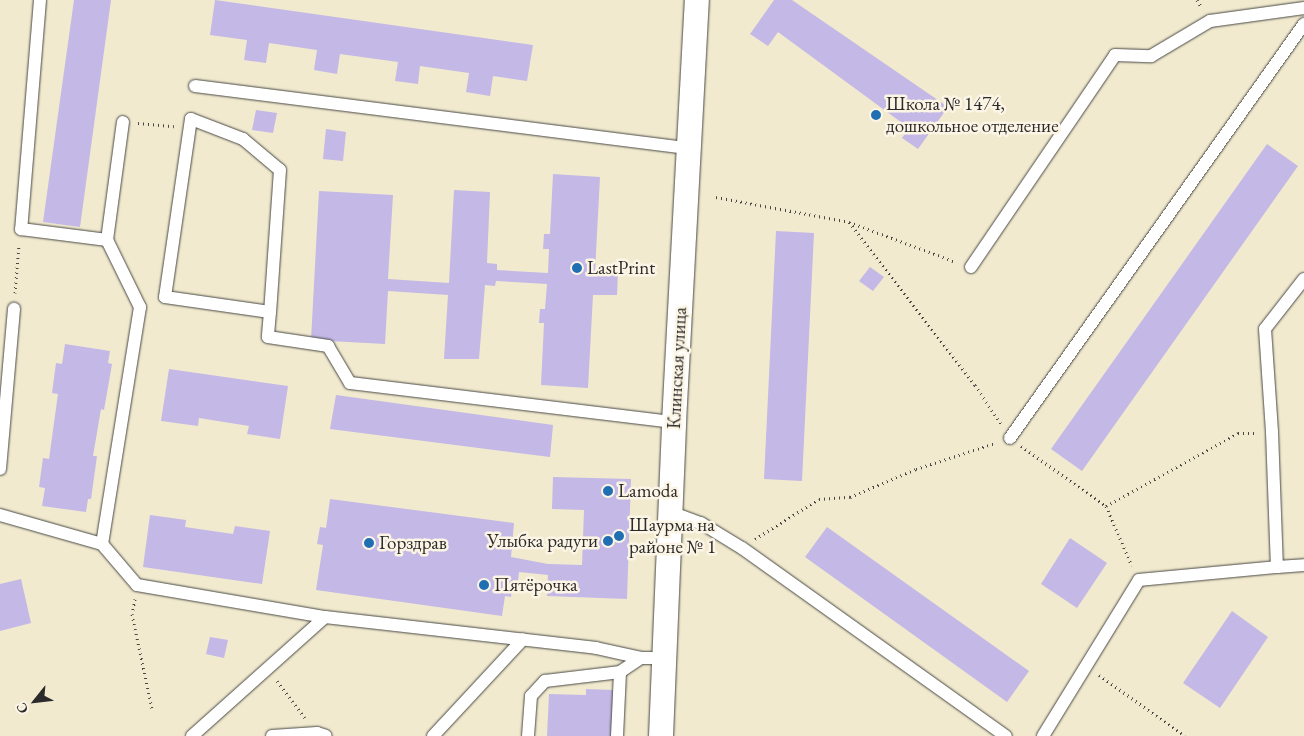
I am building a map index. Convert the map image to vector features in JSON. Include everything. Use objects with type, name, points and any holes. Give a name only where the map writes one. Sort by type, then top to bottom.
[{"type":"street","name":"Клинская улица","points":[[661,736],[674,422],[697,0]]},
{"type":"lane","points":[[40,0],[21,229],[107,240]]},
{"type":"lane","points":[[971,267],[1115,55],[1151,56],[1210,21],[1304,8]]},
{"type":"lane","points":[[1010,438],[1304,24]]},
{"type":"lane","points":[[195,86],[689,148]]},
{"type":"lane","points":[[270,312],[165,297],[191,119],[243,139],[280,170],[270,312],[268,337],[328,346],[350,383],[674,422]]},
{"type":"lane","points":[[102,544],[140,307],[107,240],[123,122]]},
{"type":"lane","points":[[1277,567],[1272,432],[1264,329],[1304,279]]},
{"type":"lane","points":[[0,469],[14,310]]},
{"type":"lane","points":[[670,512],[701,523],[742,548],[1006,736]]},
{"type":"lane","points":[[0,515],[102,544],[137,585],[325,616],[596,648],[641,658],[664,658]]},
{"type":"lane","points":[[1043,736],[1139,580],[1304,566]]},
{"type":"lane","points":[[192,736],[325,616]]},
{"type":"lane","points":[[433,736],[523,639]]},
{"type":"lane","points":[[528,736],[531,696],[545,681],[620,672],[641,658]]},
{"type":"lane","points":[[617,736],[620,672]]},
{"type":"lane","points":[[272,736],[321,734]]},
{"type":"path","points":[[123,122],[190,127]]},
{"type":"path","points":[[716,196],[849,222],[971,267]]},
{"type":"path","points":[[849,222],[975,385],[1010,438],[1106,506],[1139,580]]},
{"type":"path","points":[[14,310],[21,229]]},
{"type":"path","points":[[1106,506],[1238,433],[1272,432]]},
{"type":"path","points":[[742,548],[818,499],[850,497],[916,469],[1010,438]]},
{"type":"path","points":[[137,585],[132,614],[152,708]]},
{"type":"path","points":[[1086,666],[1185,736]]},
{"type":"path","points":[[267,669],[321,734]]},
{"type":"building","points":[[74,0],[111,0],[80,227],[43,222]]},
{"type":"building","points":[[215,0],[533,45],[527,81],[493,76],[490,96],[466,92],[469,73],[420,66],[418,84],[395,81],[398,62],[340,54],[337,74],[314,70],[317,50],[269,43],[266,63],[244,60],[247,40],[210,35]]},
{"type":"building","points":[[774,0],[792,0],[948,107],[918,149],[902,138],[909,128],[778,32],[768,46],[750,34]]},
{"type":"building","points":[[256,110],[277,113],[273,133],[252,130]]},
{"type":"building","points":[[326,129],[346,132],[343,161],[323,159]]},
{"type":"building","points":[[1267,144],[1298,166],[1082,471],[1051,449]]},
{"type":"building","points":[[553,174],[600,177],[595,272],[618,272],[617,295],[593,295],[588,388],[541,385],[544,323],[539,323],[540,309],[545,309],[547,284],[496,281],[495,286],[485,285],[479,359],[444,359],[448,295],[388,291],[385,344],[311,340],[319,191],[393,195],[388,279],[449,283],[454,190],[490,192],[487,263],[497,264],[497,270],[548,273],[549,249],[543,249],[544,234],[550,234]]},
{"type":"building","points":[[776,231],[814,233],[802,481],[764,479]]},
{"type":"building","points":[[870,267],[884,277],[873,291],[859,281]]},
{"type":"building","points":[[65,344],[110,351],[108,363],[112,364],[104,410],[101,409],[93,456],[97,456],[91,499],[88,499],[86,512],[42,506],[45,488],[39,487],[43,458],[49,459],[58,394],[52,393],[56,363],[62,364]]},
{"type":"building","points":[[169,369],[288,386],[280,439],[247,434],[249,426],[199,418],[198,426],[161,421]]},
{"type":"building","points":[[336,395],[553,425],[550,457],[330,429]]},
{"type":"building","points":[[553,477],[631,479],[627,599],[547,596],[548,575],[519,572],[518,581],[513,580],[511,597],[505,596],[502,616],[316,590],[323,545],[317,544],[320,527],[326,528],[330,499],[514,523],[511,557],[548,564],[582,565],[584,510],[552,509]]},
{"type":"building","points":[[150,515],[186,520],[185,527],[233,534],[235,526],[270,531],[262,584],[143,567]]},
{"type":"building","points":[[827,527],[1029,671],[1007,702],[805,557]]},
{"type":"building","points":[[1070,538],[1107,563],[1077,608],[1041,584]]},
{"type":"building","points":[[21,579],[31,623],[0,631],[0,584]]},
{"type":"building","points":[[1232,611],[1268,637],[1220,708],[1183,683]]},
{"type":"building","points":[[210,637],[228,640],[224,658],[206,654]]},
{"type":"building","points":[[586,689],[614,690],[612,736],[547,736],[549,694],[586,695]]},
{"type":"place","name":"Школа № 1474, дошкольное отделение","points":[[876,115]]},
{"type":"place","name":"LastPrint","points":[[577,268]]},
{"type":"place","name":"Lamoda","points":[[608,491]]},
{"type":"place","name":"Шаурма на районе № 1","points":[[619,536]]},
{"type":"place","name":"Улыбка радуги","points":[[608,541]]},
{"type":"place","name":"Горздрав","points":[[369,543]]},
{"type":"place","name":"Пятёрочка","points":[[484,585]]}]
